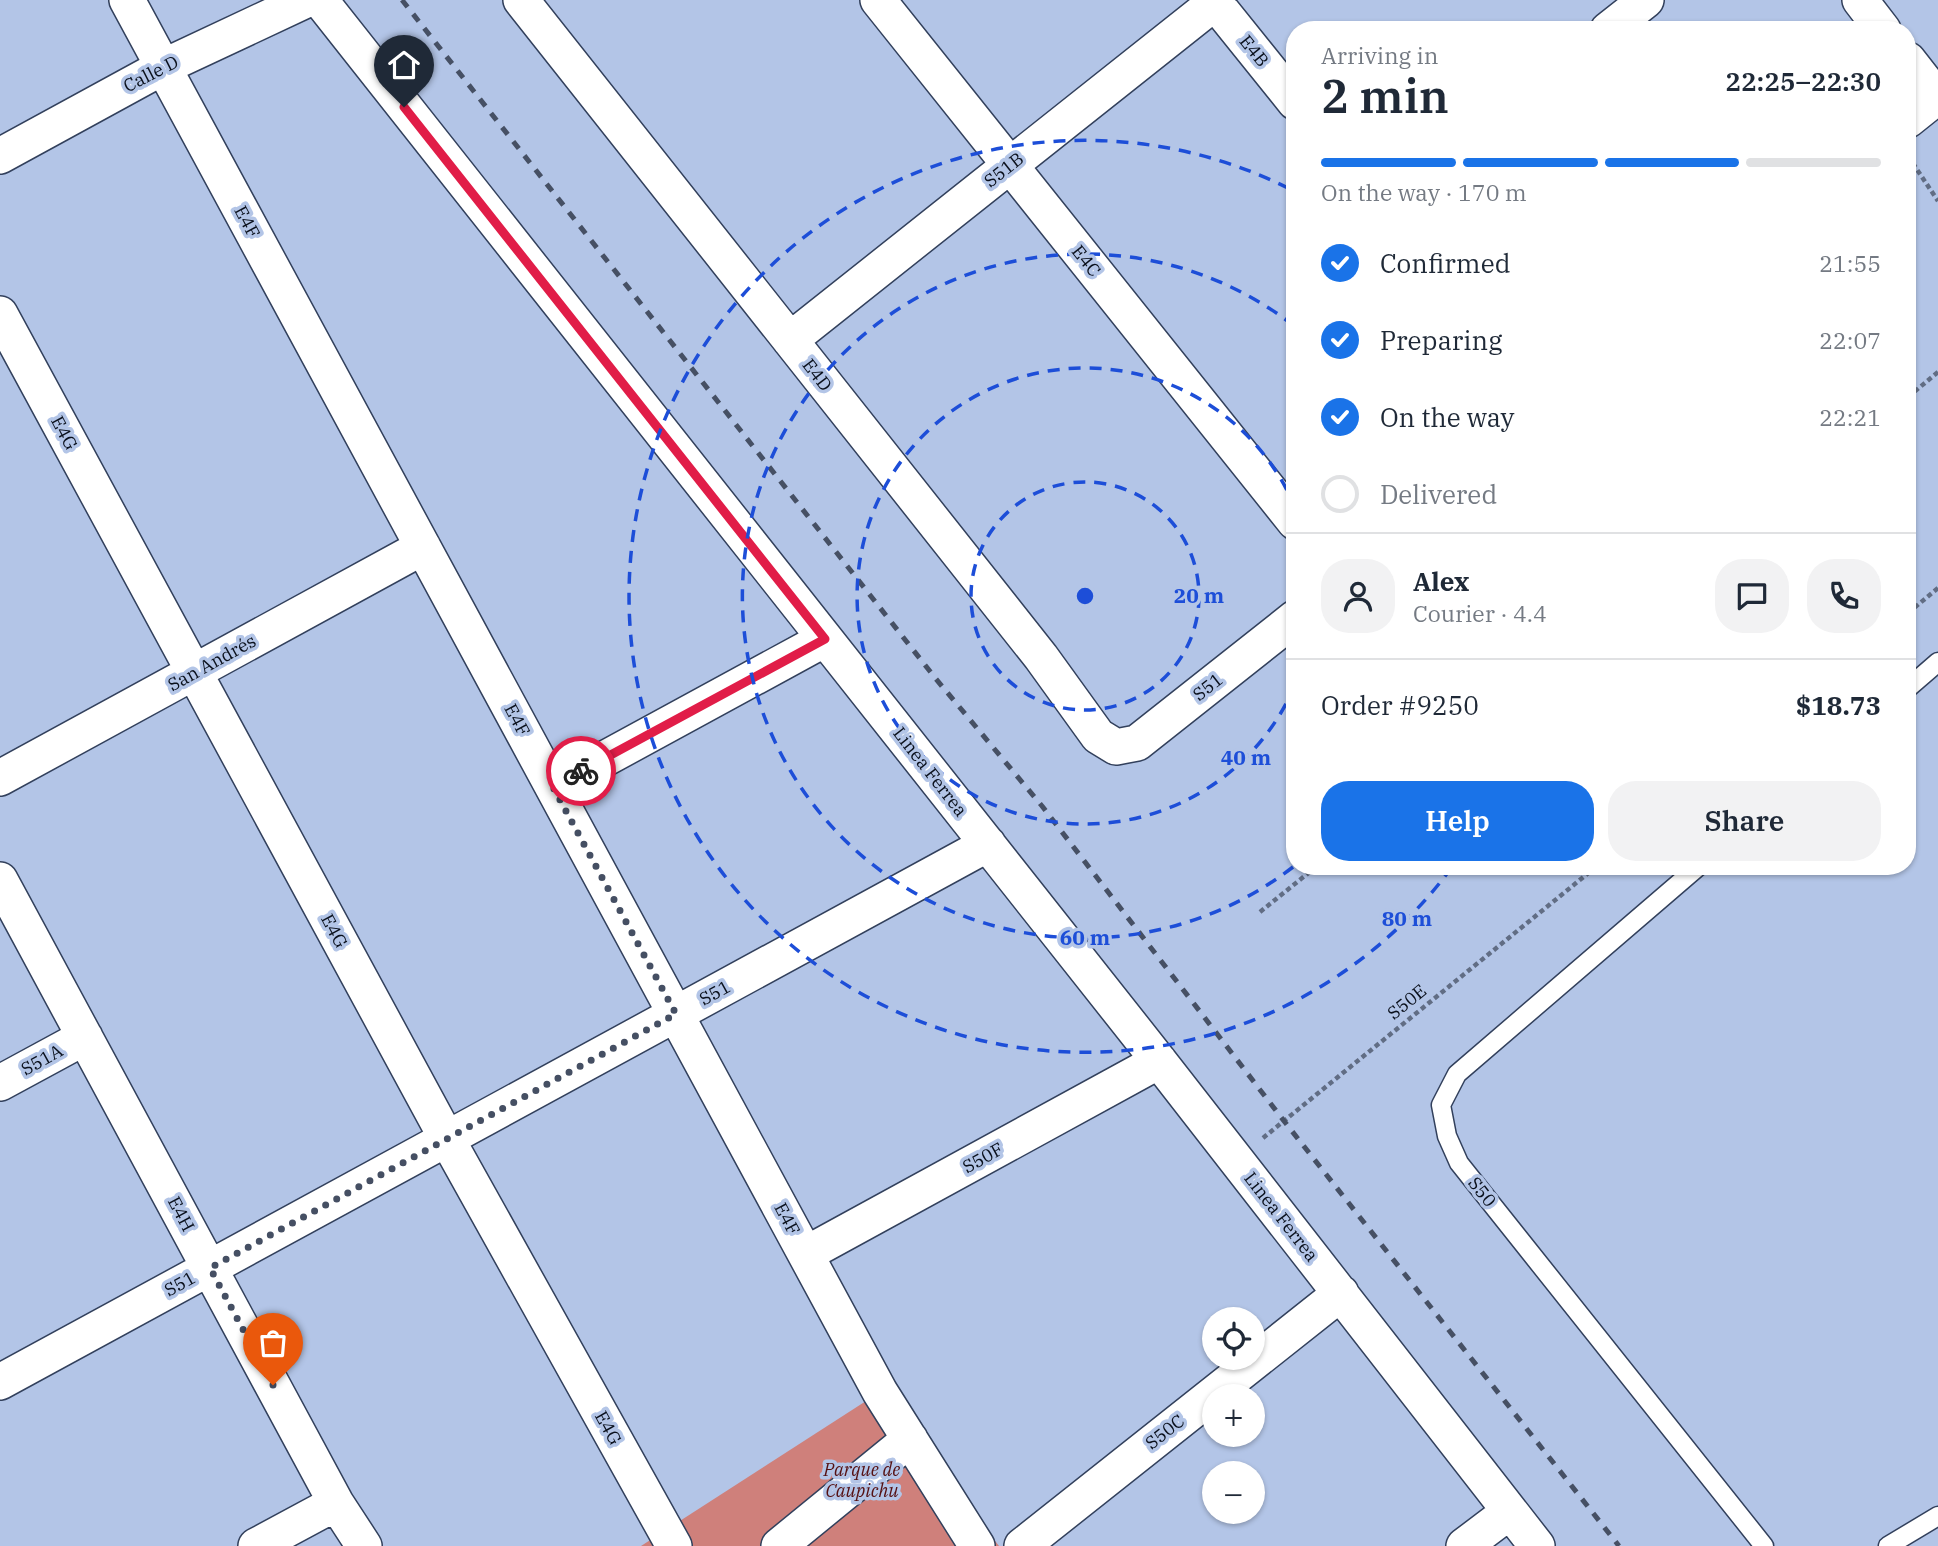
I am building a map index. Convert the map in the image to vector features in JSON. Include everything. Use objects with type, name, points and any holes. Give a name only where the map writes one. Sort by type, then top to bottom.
[{"type":"street","name":"E4F","points":[[127,0],[880,1392],[977,1546]]},
{"type":"street","name":"Calle D","points":[[0,156],[163,67],[306,0]]},
{"type":"street","name":"Linea Ferrea","points":[[320,0],[1160,1061],[1537,1546]]},
{"type":"street","name":"E4D","points":[[521,0],[1041,657],[1098,736],[1116,747]]},
{"type":"street","name":"E4C","points":[[878,0],[1286,511]]},
{"type":"street","points":[[1619,21],[1646,0]]},
{"type":"street","points":[[1860,0],[1876,21]]},
{"type":"street","name":"S51B","points":[[790,340],[1215,1]]},
{"type":"street","name":"E4B","points":[[1215,1],[1286,91]]},
{"type":"street","points":[[1916,70],[1937,97],[1916,114]]},
{"type":"street","name":"E4G","points":[[0,314],[447,1139],[674,1546]]},
{"type":"street","name":"San Andrés","points":[[0,778],[424,547]]},
{"type":"street","name":"S51","points":[[1116,747],[1137,743],[1286,625]]},
{"type":"street","points":[[553,787],[825,639]]},
{"type":"street","name":"S51","points":[[0,1382],[988,845]]},
{"type":"street","name":"E4H","points":[[0,880],[336,1503],[364,1546]]},
{"type":"street","name":"S51A","points":[[0,1083],[85,1037]]},
{"type":"street","name":"S50F","points":[[806,1254],[1160,1061]]},
{"type":"street","name":"S50C","points":[[1022,1546],[1341,1293]]},
{"type":"street","points":[[779,1546],[911,1439]]},
{"type":"street","points":[[256,1546],[336,1503]]},
{"type":"street","points":[[1464,1546],[1509,1512]]},
{"type":"lane","points":[[1916,681],[1938,662]]},
{"type":"lane","name":"S50","points":[[1689,875],[1457,1074],[1440,1105],[1447,1136],[1458,1163],[1764,1546]]},
{"type":"lane","points":[[1888,1546],[1938,1516]]},
{"type":"path","points":[[1916,168],[1938,201]]},
{"type":"path","points":[[1916,390],[1938,372]]},
{"type":"path","points":[[1916,606],[1938,588]]},
{"type":"path","points":[[1260,912],[1306,875]]},
{"type":"path","name":"S50E","points":[[1236,1160],[1586,875]]},
{"type":"green space","name":"Parque de Caupichu","points":[[880,1392],[999,1546],[641,1546]]},
{"type":"railway","points":[[402,0],[936,679],[1042,806],[1284,1121],[1619,1546]]},
{"type":"way so far","points":[[273,1385],[210,1268],[676,1014],[553,787],[581,771]]},
{"type":"route","points":[[404,107],[825,639],[581,771]]}]
